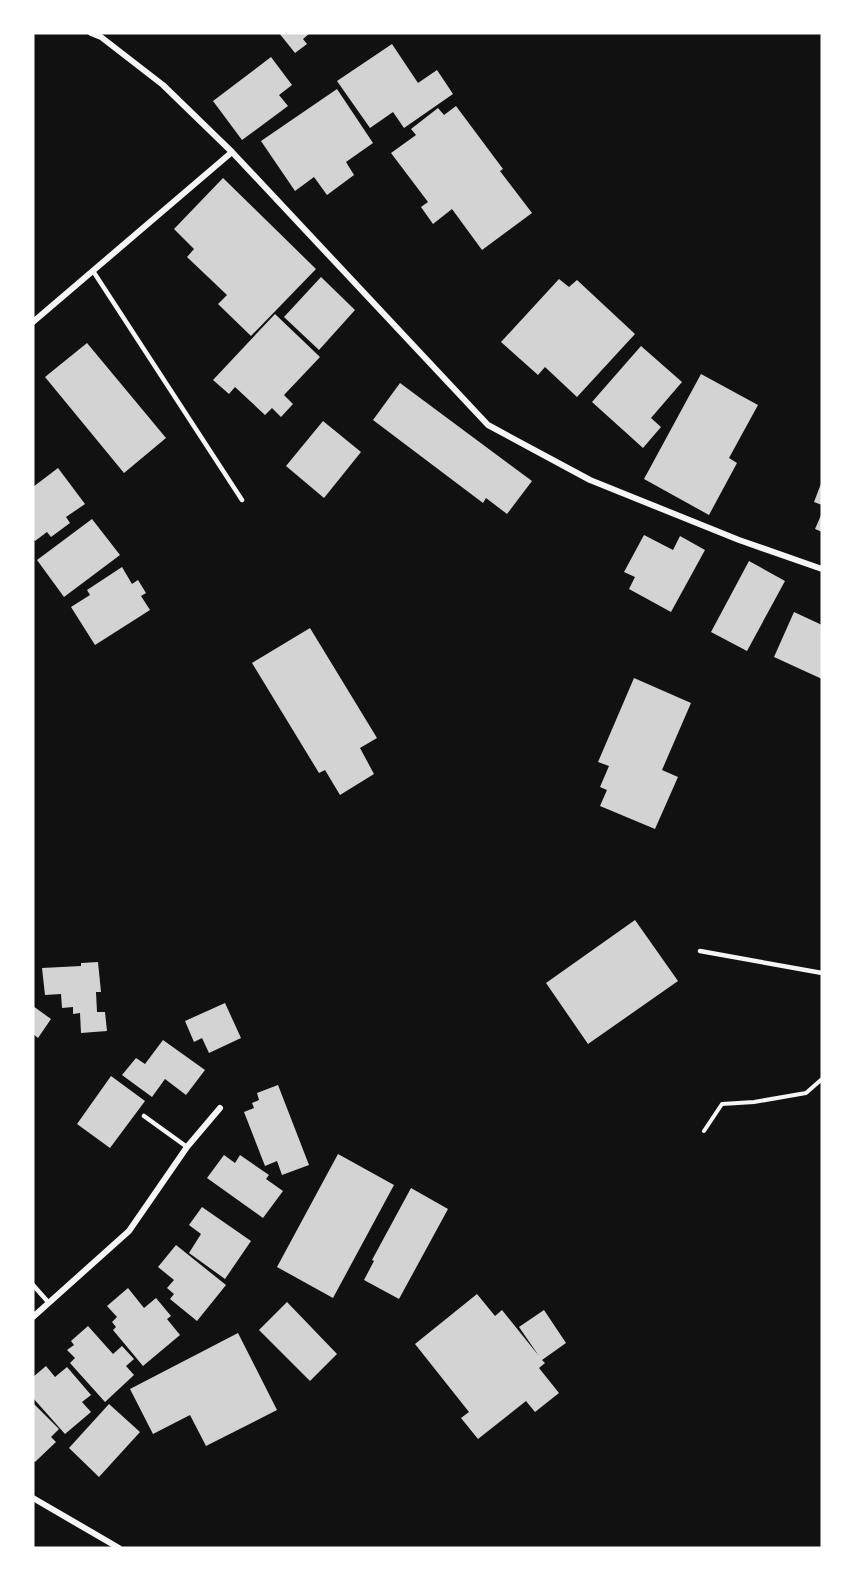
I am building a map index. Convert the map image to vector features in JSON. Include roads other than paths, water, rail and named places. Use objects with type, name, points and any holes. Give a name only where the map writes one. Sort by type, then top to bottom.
[{"type":"street","points":[[91,33],[101,37],[163,85],[232,152],[488,424],[590,480],[739,540],[822,569]]},
{"type":"street","points":[[33,322],[232,152]]},
{"type":"street","points":[[33,1317],[129,1231],[187,1147],[220,1108]]},
{"type":"street","points":[[33,1498],[119,1548]]},
{"type":"lane","points":[[93,271],[242,500]]},
{"type":"lane","points":[[700,951],[822,973]]},
{"type":"lane","points":[[144,1116],[187,1147]]},
{"type":"lane","points":[[33,1285],[49,1303]]}]
